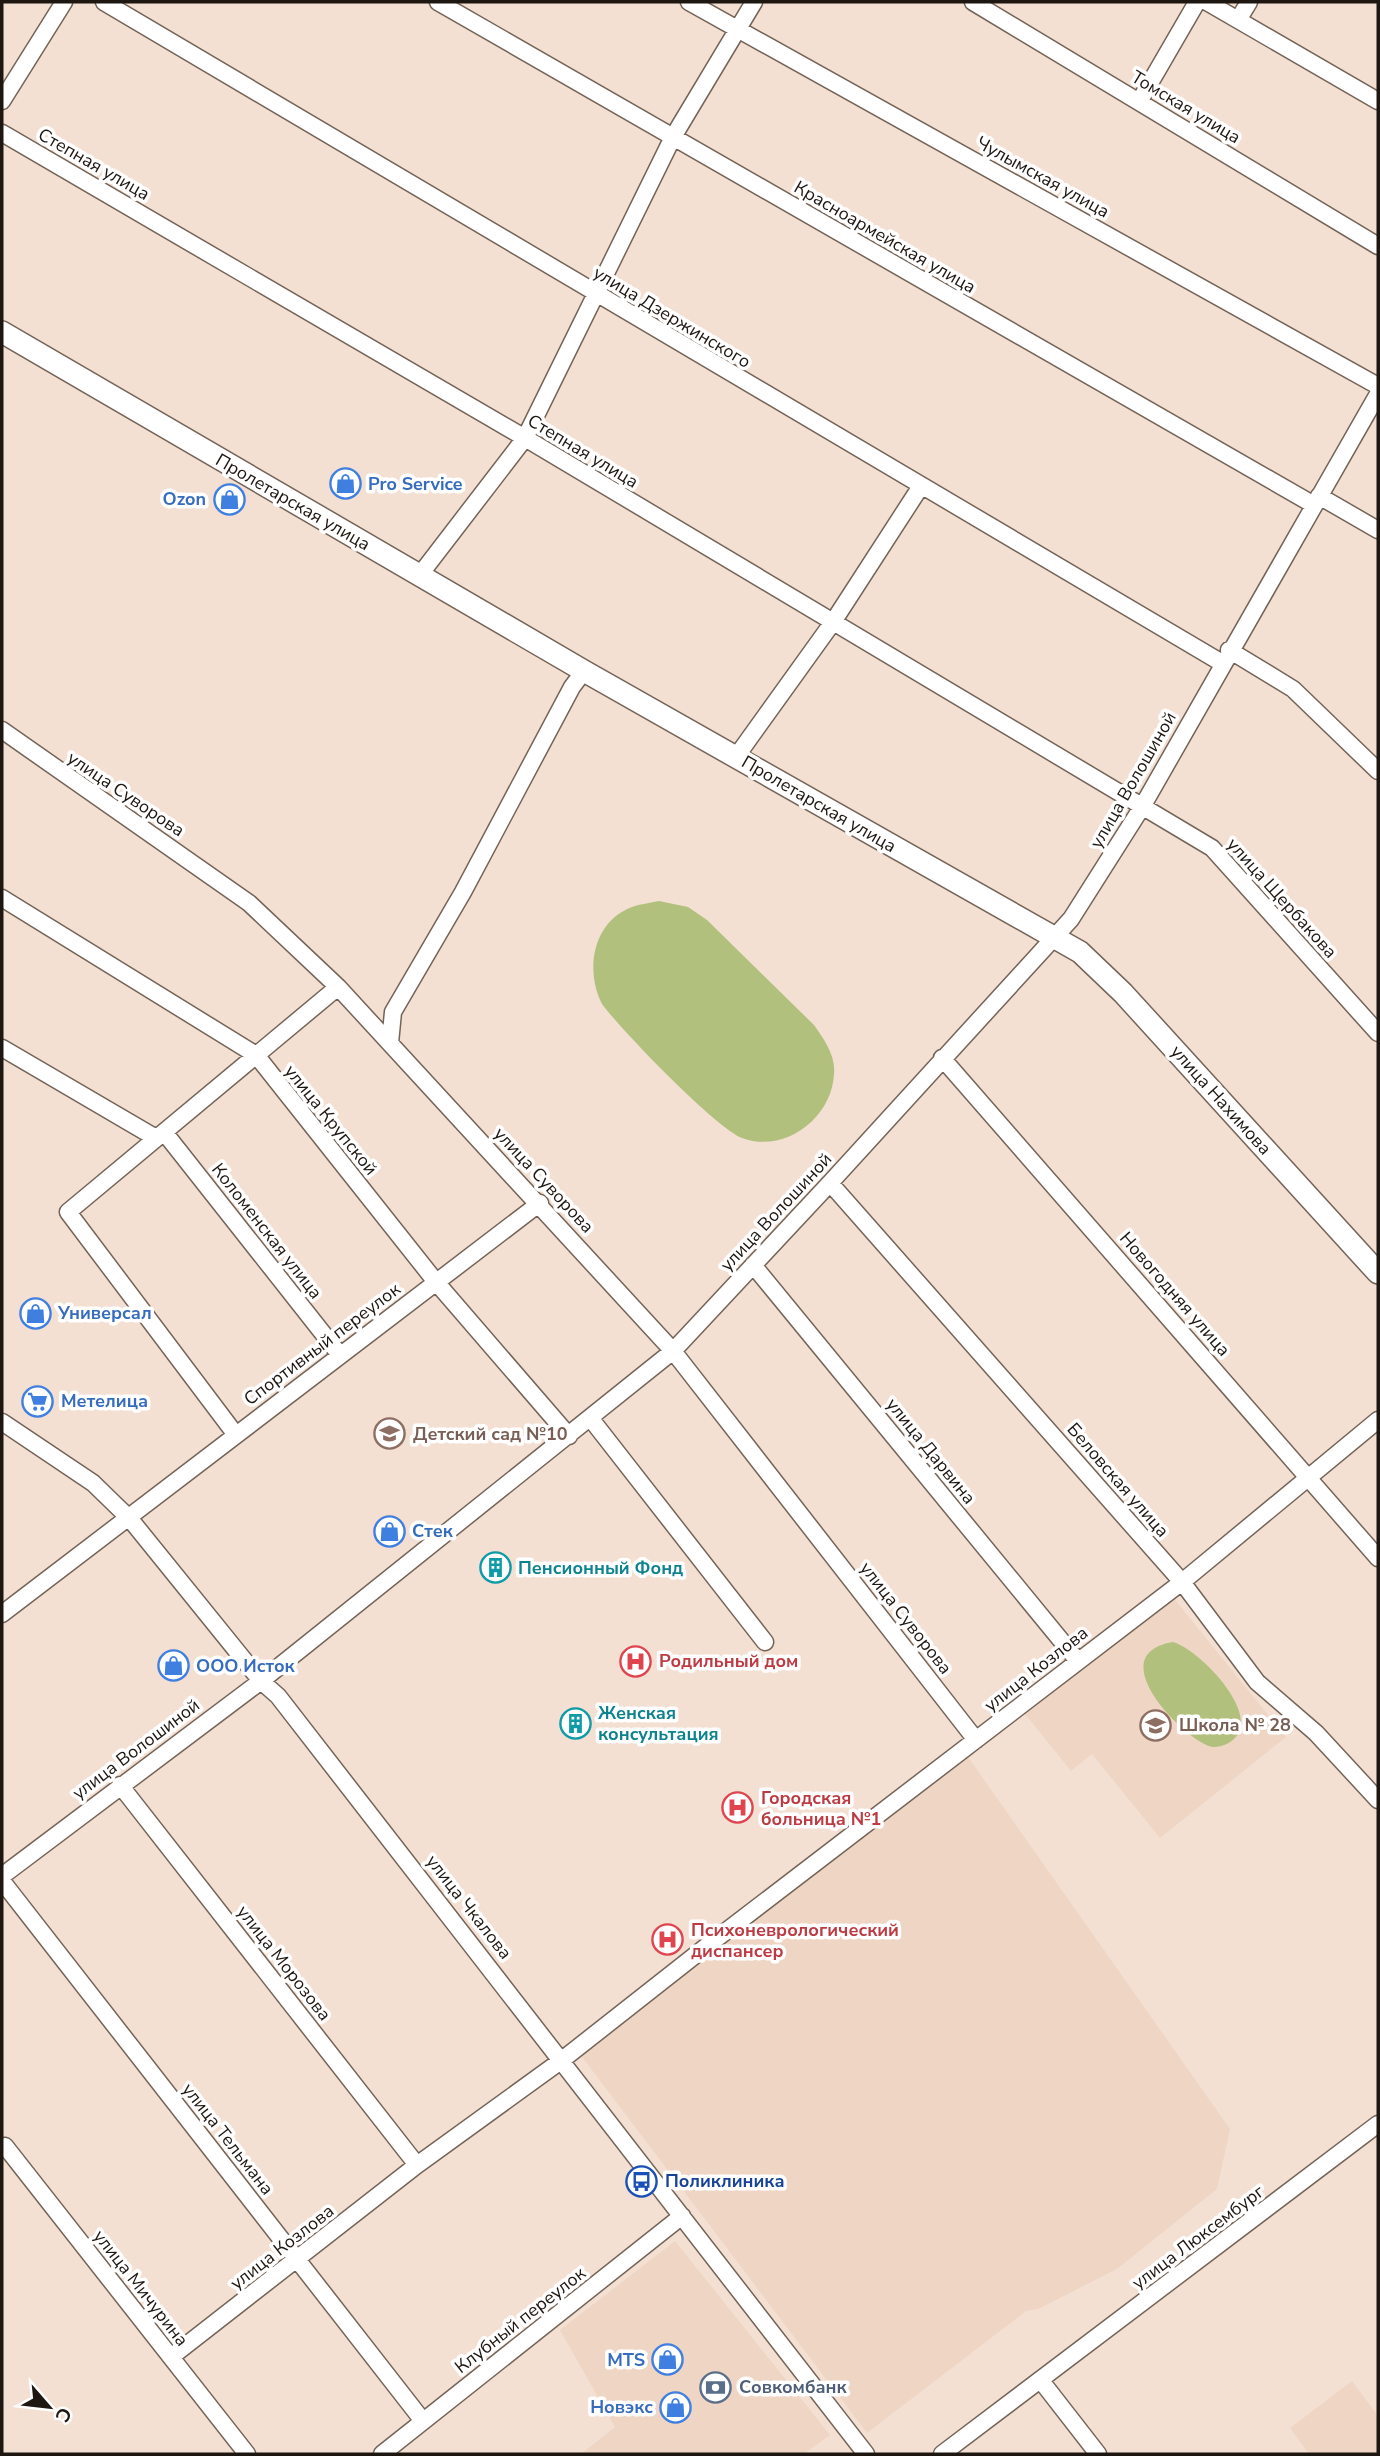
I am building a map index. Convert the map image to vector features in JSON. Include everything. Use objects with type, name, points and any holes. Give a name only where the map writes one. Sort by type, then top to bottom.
[{"type":"main road","name":"Пролетарская улица","points":[[2,332],[584,671],[1032,927],[1055,937]]},
{"type":"main road","name":"улица Нахимова","points":[[1055,937],[1080,952],[1123,993],[1378,1273]]},
{"type":"street","points":[[2,101],[64,2]]},
{"type":"street","name":"улица Дзержинского","points":[[104,2],[921,486],[1225,656],[1293,689],[1378,771]]},
{"type":"street","name":"Красноармейская улица","points":[[439,2],[1316,500],[1378,530]]},
{"type":"street","name":"Чулымская улица","points":[[689,2],[1378,386]]},
{"type":"street","points":[[419,576],[525,439],[594,293],[673,137],[754,2]]},
{"type":"street","name":"Томская улица","points":[[973,2],[1378,246]]},
{"type":"street","points":[[1139,102],[1197,2]]},
{"type":"street","points":[[1207,2],[1378,101]]},
{"type":"street","points":[[1238,20],[1249,2]]},
{"type":"street","name":"Степная улица","points":[[2,133],[525,439],[1142,807]]},
{"type":"street","name":"улица Волошиной","points":[[2,1879],[120,1785],[261,1681],[673,1351],[830,1182],[1071,919],[1142,807],[1225,656],[1378,394]]},
{"type":"street","points":[[736,757],[833,622],[921,486]]},
{"type":"street","points":[[390,1043],[393,1012],[463,892],[572,687],[584,671]]},
{"type":"street","name":"улица Суворова","points":[[2,730],[249,903],[338,987],[540,1203],[673,1351],[976,1740]]},
{"type":"street","name":"улица Щербакова","points":[[1142,807],[1212,848],[1378,1032]]},
{"type":"street","name":"улица Крупской","points":[[2,898],[256,1055],[436,1282],[569,1436]]},
{"type":"street","points":[[236,1435],[68,1212],[338,987]]},
{"type":"street","points":[[359,1010],[393,1012]]},
{"type":"street","name":"Коломенская улица","points":[[2,1048],[160,1135],[340,1355]]},
{"type":"street","name":"Новогодняя улица","points":[[942,1058],[1310,1476],[1378,1558]]},
{"type":"street","name":"Беловская улица","points":[[830,1182],[1182,1582],[1257,1682],[1316,1733],[1378,1800]]},
{"type":"street","name":"Спортивный переулок","points":[[2,1614],[130,1519],[540,1203]]},
{"type":"street","name":"улица Дарвина","points":[[753,1265],[1078,1661]]},
{"type":"street","points":[[591,1419],[765,1642]]},
{"type":"street","name":"улица Козлова","points":[[171,2357],[417,2165],[562,2060],[1182,1582],[1378,1420]]},
{"type":"street","name":"улица Чкалова","points":[[2,1422],[93,1483],[130,1519],[261,1681],[278,1696],[866,2454]]},
{"type":"street","name":"улица Морозова","points":[[120,1785],[417,2165]]},
{"type":"street","name":"улица Тельмана","points":[[2,1879],[423,2421]]},
{"type":"street","name":"улица Люксембург","points":[[942,2454],[1042,2382],[1378,2124]]},
{"type":"street","name":"улица Мичурина","points":[[5,2146],[247,2454]]},
{"type":"street","name":"Клубный переулок","points":[[382,2454],[682,2216]]},
{"type":"street","points":[[1042,2382],[1098,2454]]},
{"type":"shaded area","name":"Школа № 28","points":[[1172,1596],[1286,1737],[1160,1838],[1092,1754],[1071,1771],[1025,1714]]},
{"type":"shaded area","points":[[968,1757],[1230,2129],[1217,2189],[1117,2269],[1038,2309],[1026,2311],[867,2433],[579,2053],[770,1904]]},
{"type":"shaded area","points":[[675,2241],[830,2435],[804,2454],[581,2454],[615,2427],[560,2330]]},
{"type":"shaded area","points":[[1352,2381],[1378,2416],[1378,2454],[1309,2454],[1290,2428]]},
{"type":"green space","points":[[659,901],[688,907],[707,920],[822,1036],[834,1067],[831,1090],[825,1105],[803,1128],[774,1141],[758,1142],[742,1138],[729,1130],[669,1077],[602,1004],[593,963],[600,936],[619,914],[635,906]]},
{"type":"green space","points":[[1173,1642],[1184,1647],[1209,1667],[1221,1680],[1239,1709],[1241,1723],[1238,1734],[1228,1743],[1215,1747],[1204,1744],[1189,1733],[1157,1700],[1146,1681],[1144,1664],[1152,1650]]},
{"type":"place","name":"Pro Service","points":[[345,484]]},
{"type":"place","name":"Ozon","points":[[229,499]]},
{"type":"place","name":"Универсал","points":[[35,1313]]},
{"type":"place","name":"Метелица","points":[[38,1401]]},
{"type":"place","name":"Детский сад №10","points":[[390,1434]]},
{"type":"place","name":"Стек","points":[[389,1531]]},
{"type":"place","name":"Пенсионный Фонд","points":[[495,1568]]},
{"type":"place","name":"Родильный дом","points":[[636,1661]]},
{"type":"place","name":"ООО Исток","points":[[173,1666]]},
{"type":"place","name":"Женская консультация","points":[[575,1723]]},
{"type":"place","name":"Школа № 28","points":[[1156,1725]]},
{"type":"place","name":"Городская больница №1","points":[[738,1808]]},
{"type":"place","name":"Психоневрологический диспансер","points":[[668,1940]]},
{"type":"place","name":"Поликлиника","points":[[642,2181]]},
{"type":"place","name":"MTS","points":[[668,2360]]},
{"type":"place","name":"Совкомбанк","points":[[716,2387]]},
{"type":"place","name":"Новэкс","points":[[676,2407]]}]
